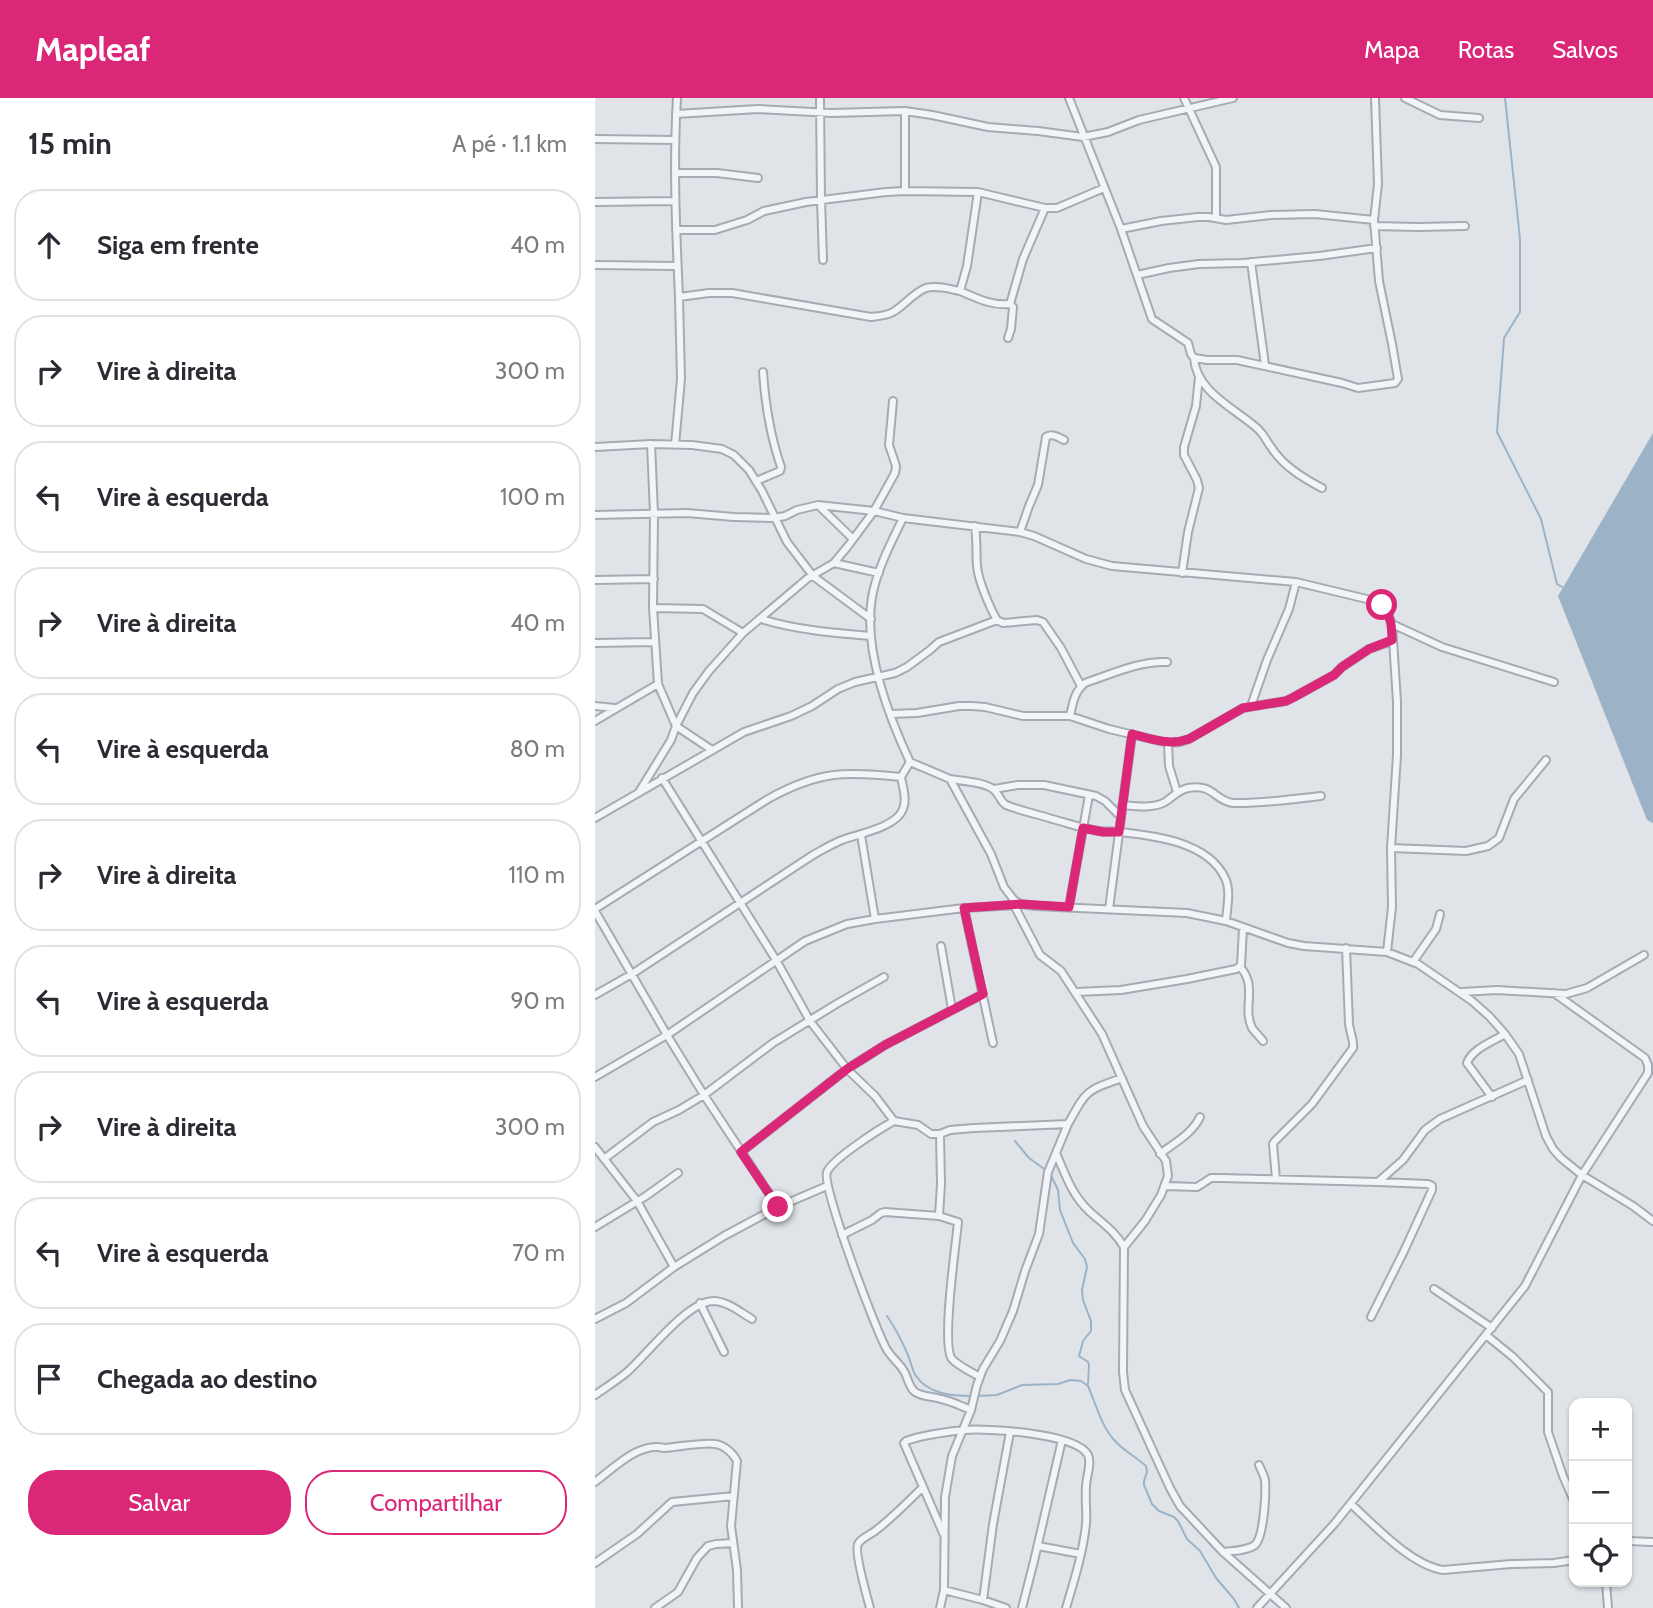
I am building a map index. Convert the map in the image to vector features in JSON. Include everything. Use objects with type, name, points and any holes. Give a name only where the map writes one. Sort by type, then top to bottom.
[{"type":"street","points":[[675,445],[681,379],[675,201],[677,98]]},
{"type":"street","points":[[820,98],[823,261]]},
{"type":"street","points":[[1069,98],[1121,229],[1152,319],[1188,343],[1199,377],[1212,392],[1266,437],[1288,467],[1322,488]]},
{"type":"street","points":[[1184,98],[1216,167],[1216,218]]},
{"type":"street","points":[[676,114],[758,109],[831,113],[905,111],[988,127],[1083,137],[1108,132],[1139,120],[1233,98]]},
{"type":"street","points":[[1194,358],[1237,360],[1265,365],[1358,388],[1397,381],[1379,281],[1374,223],[1378,184],[1375,98]]},
{"type":"street","points":[[1405,98],[1440,115],[1479,118]]},
{"type":"street","points":[[905,111],[905,191]]},
{"type":"street","points":[[595,139],[675,140]]},
{"type":"street","points":[[675,173],[717,173],[758,178]]},
{"type":"street","points":[[677,230],[715,230],[747,220],[764,211],[821,199],[905,191],[978,192],[1045,208],[1057,208],[1104,188]]},
{"type":"street","points":[[960,291],[967,265],[978,192]]},
{"type":"street","points":[[595,202],[675,201]]},
{"type":"street","points":[[1008,338],[1013,307],[1010,304],[1023,259],[1045,208]]},
{"type":"street","points":[[1121,229],[1198,217],[1226,220],[1315,214],[1418,227],[1465,226]]},
{"type":"street","points":[[1137,275],[1199,264],[1319,256],[1377,248]]},
{"type":"street","points":[[1251,262],[1265,365]]},
{"type":"street","points":[[595,265],[677,266]]},
{"type":"street","points":[[679,297],[732,293],[871,317],[885,316],[893,312],[927,288],[941,287],[960,291],[982,301],[1010,304]]},
{"type":"street","points":[[756,481],[781,467],[765,400],[763,372]]},
{"type":"street","points":[[1182,573],[1188,532],[1199,488],[1184,455],[1184,447],[1196,406],[1199,377]]},
{"type":"street","points":[[639,792],[665,751],[693,693],[709,671],[743,633],[834,562],[874,511],[895,473],[896,466],[889,445],[893,401]]},
{"type":"street","points":[[1020,532],[1038,485],[1046,437],[1049,435],[1064,440]]},
{"type":"street","points":[[651,444],[654,513],[653,608],[658,684],[676,726],[712,750]]},
{"type":"street","points":[[595,447],[651,444],[713,447],[734,455],[749,470],[787,542],[813,576],[871,620]]},
{"type":"street","points":[[818,505],[853,539]]},
{"type":"street","points":[[595,515],[687,513],[774,518],[818,505],[874,511],[903,518],[1020,532],[1086,559],[1112,566],[1296,582],[1375,601],[1387,611],[1392,624],[1397,702],[1397,755],[1391,848],[1392,907],[1387,952]]},
{"type":"street","points":[[903,518],[879,573],[870,610],[871,636],[878,676],[895,730],[910,762],[950,779],[994,789],[1044,785],[1089,795],[1105,801],[1121,816]]},
{"type":"street","points":[[975,526],[977,567],[997,620],[1003,623],[1037,620],[1043,622],[1061,648],[1081,686]]},
{"type":"street","points":[[834,562],[879,573]]},
{"type":"street","points":[[595,580],[654,579]]},
{"type":"street","points":[[1251,706],[1289,608],[1296,582]]},
{"type":"street","points":[[653,608],[703,609],[743,633]]},
{"type":"street","points":[[761,619],[834,633],[871,636]]},
{"type":"street","points":[[595,818],[744,732],[791,716],[838,689],[895,673],[939,642],[997,620]]},
{"type":"street","points":[[1392,624],[1442,647],[1554,682]]},
{"type":"street","points":[[891,714],[959,706],[985,707],[1023,716],[1070,716],[1109,729],[1168,743],[1180,742],[1237,710],[1286,701],[1334,675],[1369,649],[1392,640]]},
{"type":"street","points":[[595,643],[654,642]]},
{"type":"street","points":[[1070,716],[1075,697],[1085,683],[1134,665],[1167,662]]},
{"type":"street","points":[[595,721],[658,684]]},
{"type":"street","points":[[595,706],[617,708]]},
{"type":"street","points":[[1109,909],[1132,734]]},
{"type":"street","points":[[1168,743],[1169,766],[1177,792]]},
{"type":"street","points":[[1391,848],[1466,851],[1488,846],[1499,838],[1514,799],[1546,760]]},
{"type":"street","points":[[595,995],[632,974],[813,855],[898,818],[903,811],[905,800],[901,777],[910,762]]},
{"type":"street","points":[[778,1207],[667,1035],[595,910],[787,788],[810,779],[844,773],[901,777]]},
{"type":"street","points":[[662,778],[776,960],[810,1021],[847,1069],[875,1096],[894,1121]]},
{"type":"street","points":[[950,779],[992,854],[997,873],[1017,904],[1040,955],[1061,971],[1103,1034],[1143,1126],[1166,1161],[1168,1176],[1165,1186],[1145,1221],[1124,1247]]},
{"type":"street","points":[[1122,805],[1154,806],[1188,788],[1205,788],[1231,803],[1321,796]]},
{"type":"street","points":[[994,789],[1001,802],[1006,805],[1083,828],[1185,844],[1209,858],[1226,879],[1226,921]]},
{"type":"street","points":[[1069,907],[1089,795]]},
{"type":"street","points":[[860,835],[875,919]]},
{"type":"street","points":[[595,1077],[667,1035],[804,941],[847,924],[964,908],[1017,904],[1187,913],[1226,921],[1288,943],[1387,952],[1413,962],[1460,992],[1489,1016],[1519,1054],[1546,1136],[1553,1149],[1582,1175],[1653,1221]]},
{"type":"street","points":[[964,908],[993,1043]]},
{"type":"street","points":[[1413,962],[1436,929],[1440,914]]},
{"type":"street","points":[[1243,928],[1240,967],[1247,976],[1252,1027],[1263,1041]]},
{"type":"street","points":[[941,946],[952,1009]]},
{"type":"street","points":[[1276,1179],[1273,1144],[1312,1104],[1353,1048],[1349,1024],[1346,948]]},
{"type":"street","points":[[1460,992],[1497,990],[1566,994],[1587,988],[1644,956]]},
{"type":"street","points":[[1076,992],[1121,990],[1240,967]]},
{"type":"street","points":[[604,1159],[653,1122],[704,1095],[773,1043],[884,977]]},
{"type":"street","points":[[1257,1608],[1321,1540],[1525,1286],[1582,1175],[1648,1073],[1645,1058],[1554,993]]},
{"type":"street","points":[[741,1152],[847,1069],[885,1045],[983,994]]},
{"type":"street","points":[[1492,1097],[1467,1060],[1479,1049],[1505,1034]]},
{"type":"street","points":[[940,1608],[944,1590],[945,1497],[953,1456],[971,1410],[980,1377],[1013,1311],[1039,1234],[1048,1172],[1083,1096],[1093,1088],[1122,1078]]},
{"type":"street","points":[[1378,1182],[1403,1160],[1425,1130],[1440,1119],[1528,1080]]},
{"type":"street","points":[[1160,1154],[1190,1131],[1200,1117]]},
{"type":"street","points":[[971,1410],[916,1393],[905,1371],[890,1356],[842,1235],[825,1178],[827,1169],[869,1136],[894,1121],[918,1125],[931,1134],[940,1134],[950,1129],[1068,1124]]},
{"type":"street","points":[[939,1216],[940,1134]]},
{"type":"street","points":[[595,1147],[637,1201],[674,1267]]},
{"type":"street","points":[[1056,1153],[1071,1189],[1089,1212],[1118,1236],[1124,1247],[1122,1372],[1125,1390],[1170,1488],[1180,1506],[1223,1552],[1286,1608]]},
{"type":"street","points":[[595,1227],[678,1173]]},
{"type":"street","points":[[1165,1186],[1197,1187],[1211,1178],[1428,1184],[1432,1190],[1371,1317]]},
{"type":"street","points":[[595,1319],[626,1303],[674,1267],[724,1237],[778,1207],[827,1186]]},
{"type":"street","points":[[842,1235],[885,1212],[939,1216],[958,1222],[949,1320],[949,1352],[956,1362],[980,1377]]},
{"type":"street","points":[[1434,1289],[1492,1328]]},
{"type":"street","points":[[595,1395],[626,1373],[686,1312],[699,1303],[723,1302],[752,1319]]},
{"type":"street","points":[[699,1303],[724,1352]]},
{"type":"street","points":[[1486,1335],[1548,1392],[1548,1432],[1569,1490]]},
{"type":"street","points":[[945,1538],[911,1462],[904,1443],[906,1441],[963,1430],[990,1430],[1062,1440],[1084,1450],[1089,1462],[1086,1520],[1081,1554],[1066,1608]]},
{"type":"street","points":[[983,1600],[993,1524],[1010,1432]]},
{"type":"street","points":[[1022,1608],[1062,1440]]},
{"type":"street","points":[[595,1482],[645,1447],[715,1444],[730,1451],[737,1461],[731,1526],[737,1570],[738,1608]]},
{"type":"street","points":[[1223,1552],[1241,1550],[1253,1546],[1259,1540],[1266,1495],[1265,1477],[1259,1465]]},
{"type":"street","points":[[870,1608],[857,1545],[923,1487]]},
{"type":"street","points":[[595,1563],[637,1534],[672,1502],[734,1496]]},
{"type":"street","points":[[1350,1504],[1393,1543],[1434,1569],[1569,1561]]},
{"type":"street","points":[[1632,1541],[1653,1542]]},
{"type":"street","points":[[655,1608],[678,1592],[697,1558],[708,1546],[733,1543]]},
{"type":"street","points":[[1038,1546],[1081,1554]]},
{"type":"street","points":[[1606,1587],[1608,1608]]},
{"type":"street","points":[[944,1590],[1006,1608]]},
{"type":"water","points":[[1653,433],[1653,823],[1647,820],[1558,596]]},
{"type":"waterway","points":[[1505,98],[1520,239],[1520,312],[1504,338],[1497,432],[1541,519],[1557,584],[1562,587]]},
{"type":"waterway","points":[[1015,1141],[1029,1158],[1047,1171]]},
{"type":"waterway","points":[[1051,1175],[1058,1190],[1060,1210],[1073,1243],[1085,1259],[1087,1267],[1082,1290],[1091,1321],[1091,1331],[1083,1341],[1079,1356],[1089,1365],[1088,1384]]},
{"type":"waterway","points":[[887,1316],[921,1382],[941,1393],[972,1396]]},
{"type":"waterway","points":[[977,1396],[997,1395],[1022,1385],[1058,1384],[1070,1380],[1081,1381],[1088,1386],[1110,1435],[1146,1466],[1144,1485],[1152,1504],[1178,1521],[1187,1539],[1200,1551],[1239,1608]]},
{"type":"route","points":[[778,1207],[741,1152],[847,1069],[912,1030],[983,994],[964,908],[1021,904],[1069,907],[1083,828],[1119,832],[1132,734],[1168,743],[1180,742],[1237,710],[1286,701],[1294,697],[1334,675],[1369,649],[1392,640],[1392,624],[1382,605]]}]
